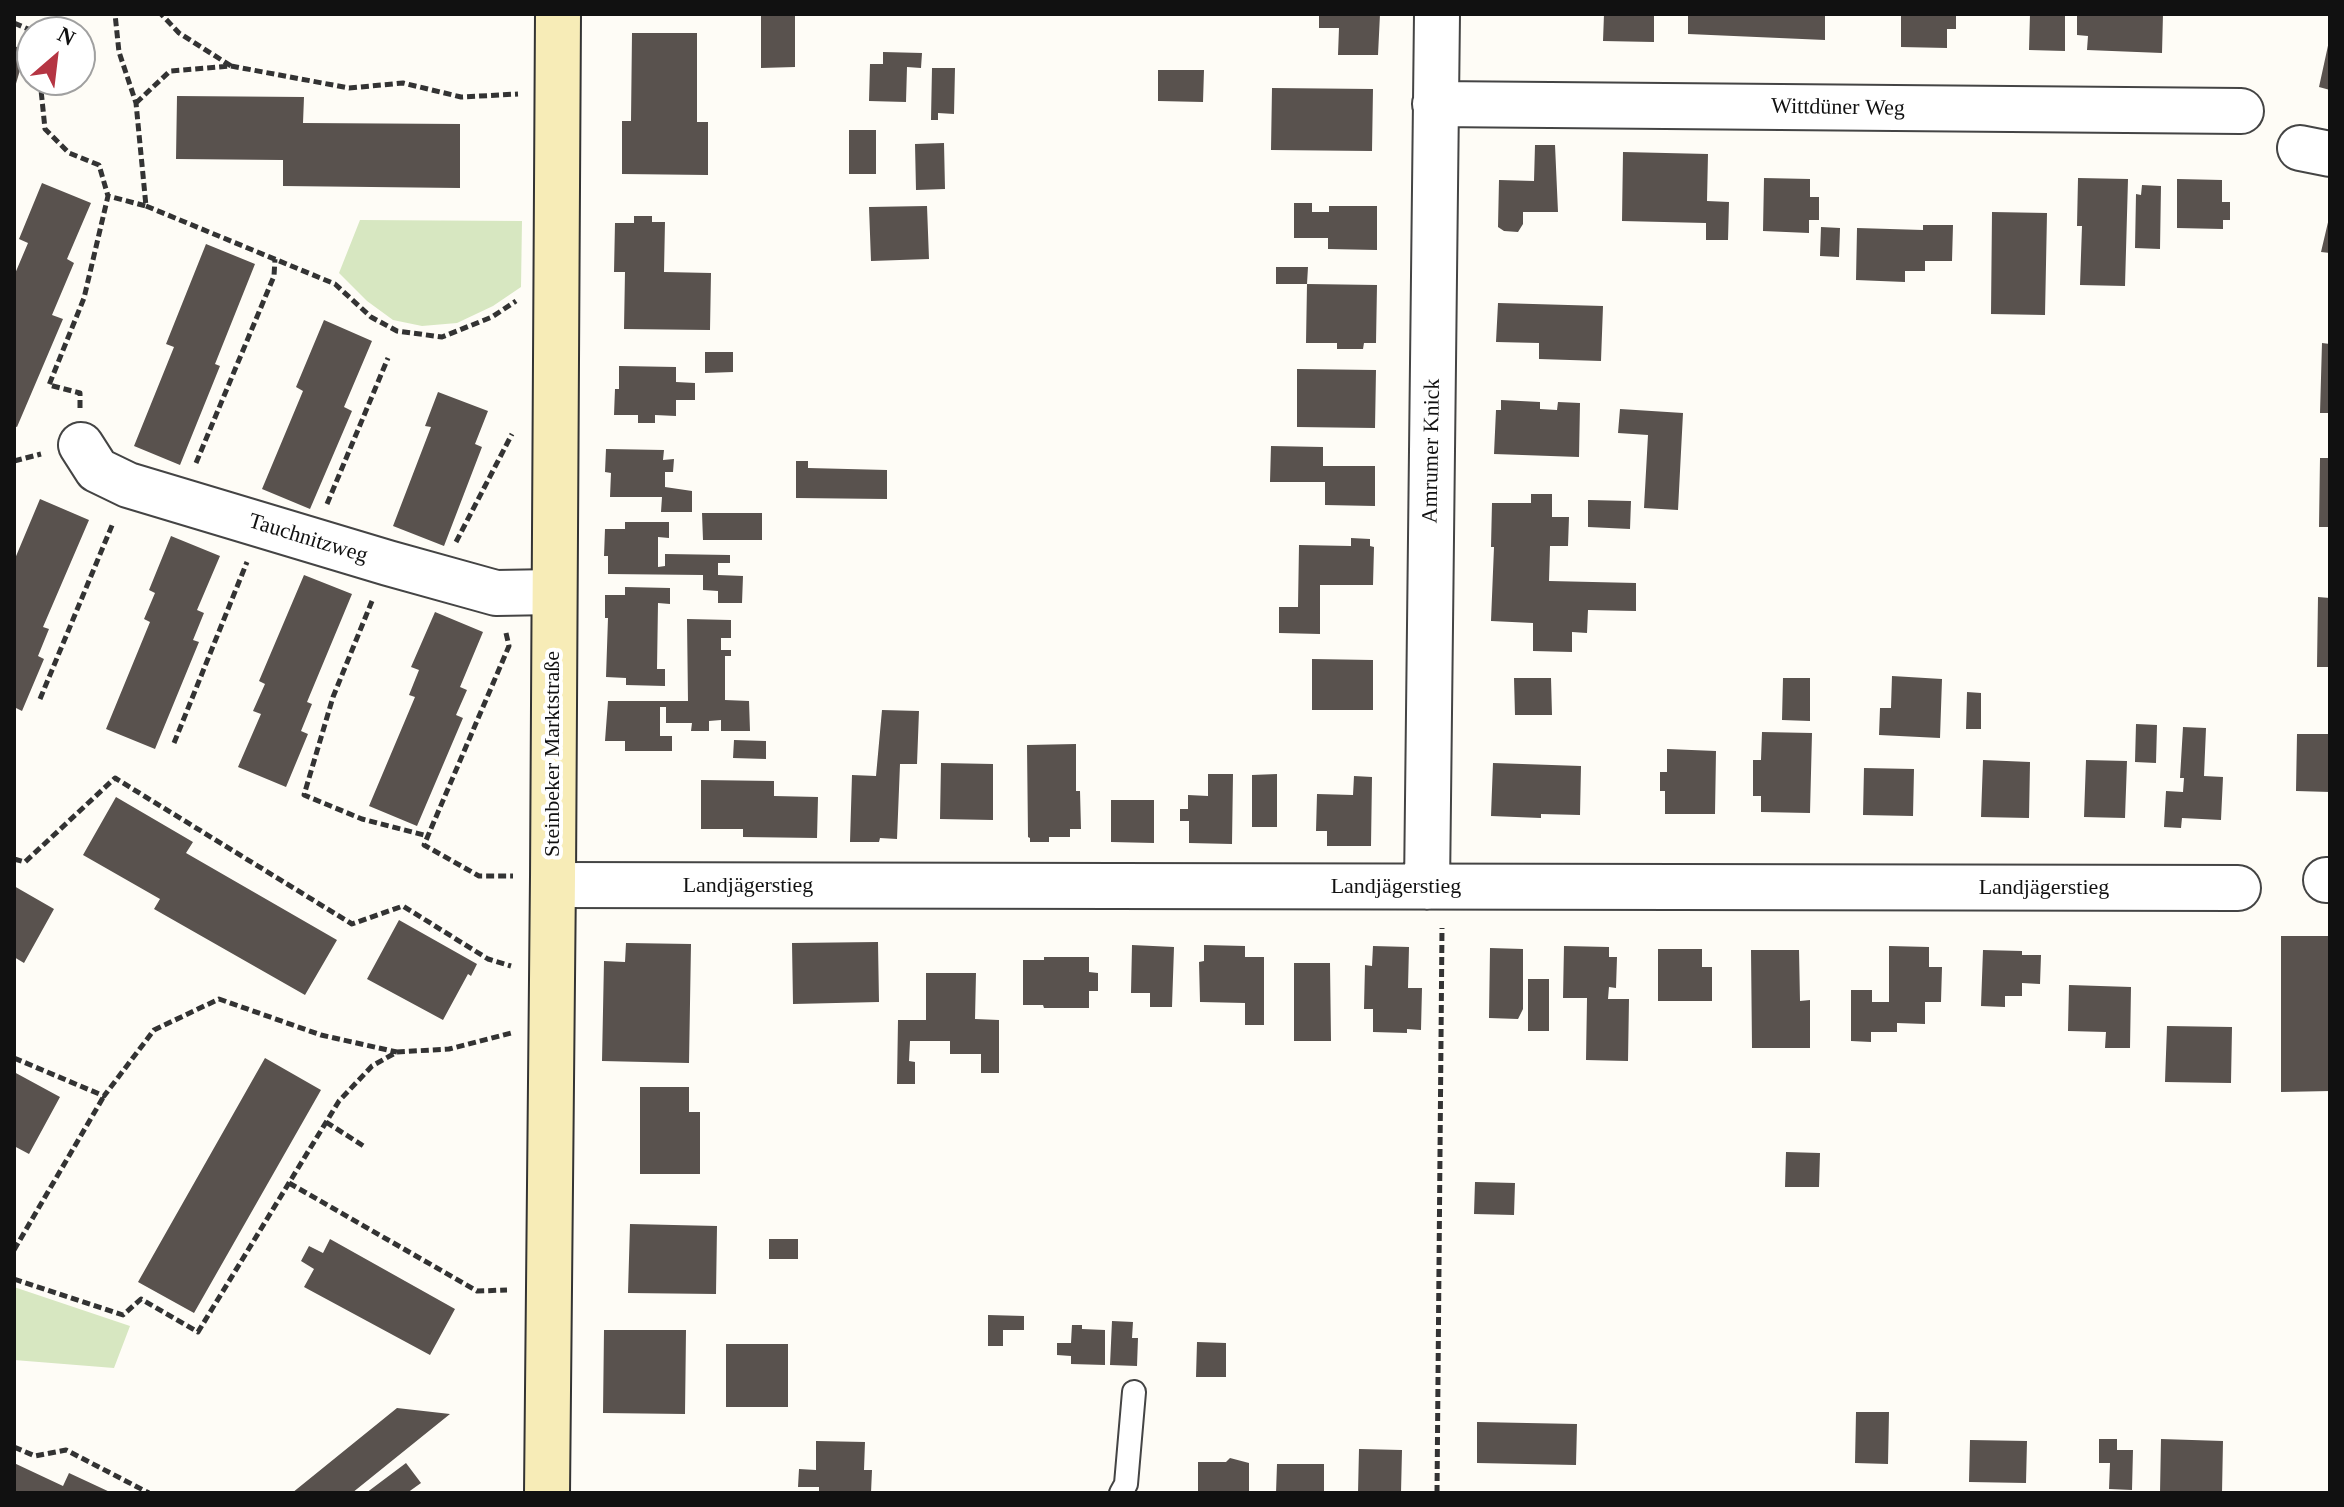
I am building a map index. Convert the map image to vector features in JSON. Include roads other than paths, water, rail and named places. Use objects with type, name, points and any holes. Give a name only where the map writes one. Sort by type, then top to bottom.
[{"type":"street","name":"Steinbeker Marktstraße","points":[[547,1493],[558,14]]},
{"type":"street","name":"Amrumer Knick","points":[[1435,887],[1437,14]]},
{"type":"street","name":"Wittdüner Weg","points":[[1435,104],[2241,111]]},
{"type":"street","name":"Tauchnitzweg","points":[[81,445],[97,470],[128,485],[496,593],[553,592]]},
{"type":"street","name":"Landjägerstieg","points":[[553,881],[625,886],[2238,888]]},
{"type":"lane","points":[[1121,1493],[1128,1471],[1134,1392]]}]
